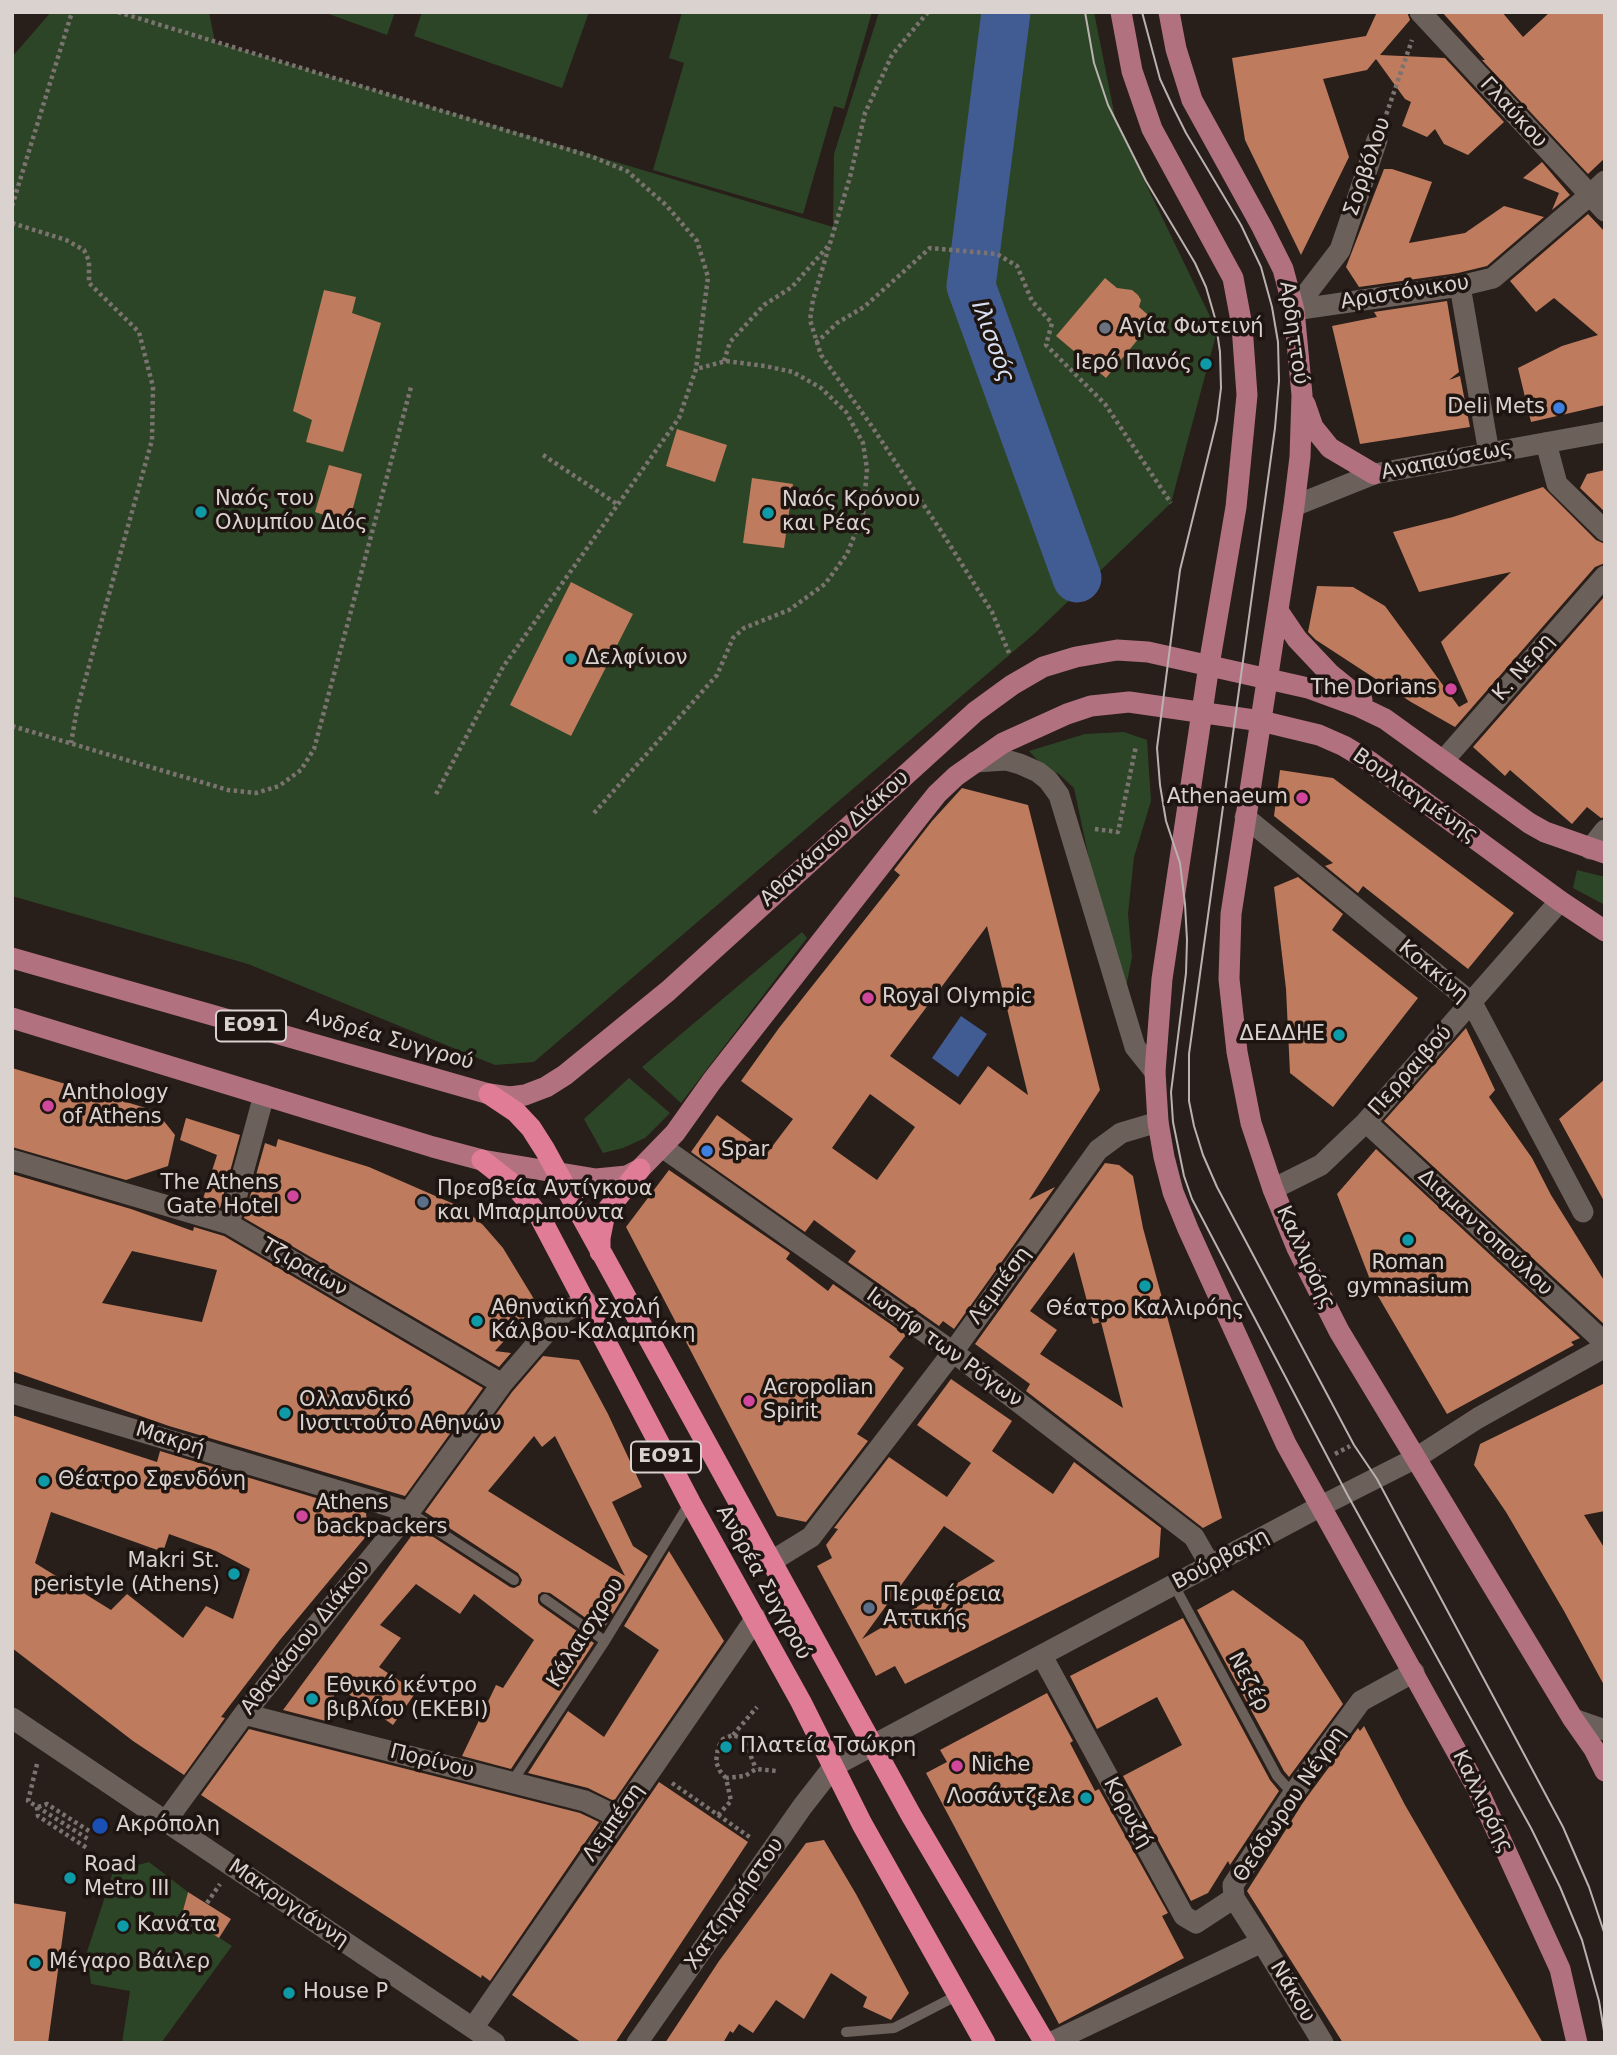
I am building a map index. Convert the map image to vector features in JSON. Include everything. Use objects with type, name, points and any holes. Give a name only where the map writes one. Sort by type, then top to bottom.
[{"type":"highway","name":"Ανδρέα Συγγρού","points":[[489,1094],[516,1112],[531,1128],[558,1173],[911,1815],[1047,2043]]},
{"type":"highway","name":"Ανδρέα Συγγρού","points":[[482,1160],[515,1186],[540,1217],[690,1502],[834,1766],[862,1824],[985,2043]]},
{"type":"highway","points":[[600,1252],[600,1238],[606,1213],[640,1169]]},
{"type":"main road","points":[[1121,12],[1132,71],[1153,129],[1233,278],[1242,326],[1247,395],[1242,462],[1209,665]]},
{"type":"main road","name":"Αρδηττού","points":[[1169,12],[1176,49],[1192,100],[1276,253],[1294,310],[1302,395],[1300,457],[1267,678]]},
{"type":"main road","points":[[1302,395],[1313,427],[1329,448],[1374,474]]},
{"type":"main road","points":[[1278,611],[1297,639],[1330,674],[1385,719]]},
{"type":"main road","name":"Αθανάσιου Διάκου","points":[[489,1094],[510,1097],[525,1095],[546,1087],[565,1075],[668,991],[975,712],[1012,685],[1043,667],[1076,657],[1117,650],[1148,652],[1209,665]]},
{"type":"main road","name":"Βουλιαγμένης","points":[[1209,665],[1331,695],[1385,719],[1530,823],[1545,832],[1597,851]]},
{"type":"main road","name":"Καλλιρόης","points":[[1209,665],[1162,979],[1155,1072],[1158,1122],[1167,1169],[1188,1229],[1286,1444],[1478,1790],[1560,1969],[1577,2043]]},
{"type":"main road","name":"Καλλιρόης","points":[[1267,678],[1231,914],[1228,979],[1237,1052],[1251,1124],[1297,1248],[1339,1331],[1605,1771]]},
{"type":"main road","name":"Αθανάσιου Διάκου","points":[[558,1173],[613,1179],[640,1169],[662,1147],[937,794],[975,762],[1003,743],[1035,727],[1091,706],[1129,702],[1201,712]]},
{"type":"main road","name":"Βουλιαγμένης","points":[[1201,712],[1261,721],[1318,735],[1345,746],[1605,931]]},
{"type":"main road","name":"Ανδρέα Συγγρού","points":[[13,958],[489,1094]]},
{"type":"main road","name":"Ανδρέα Συγγρού","points":[[12,1018],[482,1160],[558,1173]]},
{"type":"street","name":"Γλαύκου","points":[[1421,13],[1600,196]]},
{"type":"street","name":"Σορβόλου","points":[[1294,310],[1340,250],[1377,140]]},
{"type":"street","name":"Αριστόνικου","points":[[1294,310],[1460,286],[1493,278],[1600,196]]},
{"type":"street","points":[[1460,286],[1489,453]]},
{"type":"street","name":"Αναπαύσεως","points":[[1294,506],[1374,474],[1605,432]]},
{"type":"street","points":[[1546,443],[1557,484],[1605,531]]},
{"type":"street","name":"Κ. Νερη","points":[[1443,761],[1605,576]]},
{"type":"street","points":[[975,762],[1006,760],[1020,764],[1038,772],[1059,795],[1135,1047],[1155,1072]]},
{"type":"street","name":"Κοκκίνη","points":[[1245,817],[1472,1003],[1583,1212]]},
{"type":"street","points":[[1597,851],[1605,831]]},
{"type":"street","name":"Περραιβού","points":[[1273,1189],[1321,1165],[1366,1122],[1560,901]]},
{"type":"street","points":[[229,1224],[264,1096]]},
{"type":"street","name":"Λεμπέση","points":[[772,1561],[811,1537],[953,1352],[1098,1150],[1121,1133],[1158,1122]]},
{"type":"street","name":"Διαμαντοπούλου","points":[[1366,1122],[1605,1345]]},
{"type":"street","name":"Ιωσήφ των Ρόγων","points":[[662,1147],[953,1352],[1194,1537],[1210,1565]]},
{"type":"street","name":"Τζιραίων","points":[[12,1160],[229,1224],[502,1384]]},
{"type":"street","name":"Αθανάσιου Διάκου","points":[[166,1821],[244,1714],[409,1512],[502,1384],[564,1312],[586,1301]]},
{"type":"street","name":"Βούρβαχη","points":[[834,1766],[1416,1458],[1478,1418],[1605,1345]]},
{"type":"street","name":"Μακρή","points":[[12,1392],[409,1512]]},
{"type":"street","name":"Λεμπέση","points":[[473,2034],[755,1618]]},
{"type":"street","name":"Κορυζή","points":[[1042,1656],[1184,1916],[1196,1923],[1234,1898]]},
{"type":"street","name":"Θεόδωρου Νέγρη","points":[[1262,1942],[1234,1898],[1233,1885],[1293,1794],[1362,1701],[1414,1672]]},
{"type":"street","name":"Πορίνου","points":[[244,1714],[585,1801],[618,1817]]},
{"type":"street","name":"Μακρυγιάννη","points":[[12,1718],[166,1821],[473,2034],[495,2043]]},
{"type":"street","points":[[1573,1719],[1605,1730]]},
{"type":"street","name":"Χατζηχρήστου","points":[[637,2043],[802,1807],[834,1766]]},
{"type":"street","points":[[1047,2043],[1262,1942]]},
{"type":"street","name":"Νάκου","points":[[1262,1942],[1323,2043]]},
{"type":"lane","name":"Κάλαισχρου","points":[[512,1782],[605,1641],[690,1502]]},
{"type":"lane","name":"Μακρή","points":[[409,1512],[514,1580]]},
{"type":"lane","name":"Νεζέρ","points":[[1174,1585],[1277,1776],[1293,1794]]},
{"type":"lane","points":[[545,1599],[605,1641]]},
{"type":"lane","points":[[846,2032],[894,2028],[958,1994]]},
{"type":"path","points":[[12,206],[72,12]]},
{"type":"path","points":[[118,12],[593,157],[627,172],[666,205],[697,241],[708,277],[696,369],[679,418],[503,667],[435,796]]},
{"type":"path","points":[[928,12],[892,55],[865,113],[813,300],[810,320],[816,343],[992,612],[1009,653]]},
{"type":"path","name":"Σορβόλου","points":[[1377,140],[1421,13]]},
{"type":"path","points":[[12,223],[66,240],[84,250],[89,261],[89,283],[139,332],[153,387],[152,440],[77,709],[71,743]]},
{"type":"path","points":[[723,362],[730,342],[764,306],[792,287],[830,243]]},
{"type":"path","points":[[816,343],[837,323],[864,307],[930,248],[997,254],[1017,266],[1032,301],[1052,323],[1046,345],[1105,404],[1171,503]]},
{"type":"path","points":[[594,813],[717,676],[733,638],[744,628],[789,610],[825,584],[847,554],[863,514],[867,469],[863,443],[846,412],[821,388],[793,372],[765,366],[723,362],[696,369]]},
{"type":"path","points":[[12,726],[228,790],[256,793],[279,786],[301,770],[314,749],[411,387]]},
{"type":"path","points":[[543,455],[617,504]]},
{"type":"path","points":[[1092,828],[1118,832],[1136,746]]},
{"type":"path","points":[[1335,1454],[1344,1452],[1350,1446]]},
{"type":"path","points":[[718,1815],[731,1801],[726,1778],[716,1762],[718,1748],[723,1739],[733,1735],[757,1707]]},
{"type":"path","points":[[733,1735],[744,1739],[755,1769]]},
{"type":"path","points":[[44,1740],[28,1800],[88,1839]]},
{"type":"path","points":[[651,1769],[755,1840]]},
{"type":"path","points":[[726,1778],[745,1776],[755,1769],[777,1771]]},
{"type":"path","points":[[37,1807],[47,1804],[89,1830]]},
{"type":"path","points":[[37,1807],[38,1816],[87,1848]]},
{"type":"green space","points":[[51,12],[209,12],[215,42],[833,227],[834,154],[879,12],[1094,12],[1116,122],[1217,331],[1171,503],[1035,633],[534,1062],[495,1065],[248,964],[12,896],[12,57]]},
{"type":"green space","points":[[323,12],[395,12],[387,35]]},
{"type":"green space","points":[[422,12],[589,12],[562,88],[414,36]]},
{"type":"green space","points":[[682,12],[872,12],[844,109],[834,106],[803,214],[653,170],[684,63],[669,58]]},
{"type":"green space","points":[[1124,732],[1147,740],[1151,801],[1134,857],[1128,914],[1132,957],[1125,992],[1117,991],[1074,788],[1059,774],[1040,763],[1029,751],[1085,734]]},
{"type":"green space","points":[[1577,870],[1605,877],[1605,905],[1573,888]]},
{"type":"green space","points":[[802,932],[807,938],[681,1103],[642,1067]]},
{"type":"green space","points":[[629,1078],[670,1113],[645,1138],[603,1153],[584,1119]]},
{"type":"green space","points":[[149,1862],[188,1892],[182,1914],[232,1946],[161,2043],[122,2043],[130,1991],[91,1984],[87,1952],[113,1872]]},
{"type":"water","points":[[961,1016],[987,1034],[958,1077],[932,1058]]},
{"type":"building","points":[[1377,12],[1407,12],[1410,20],[1380,55],[1445,58],[1504,122],[1468,155],[1444,144],[1435,129],[1427,137],[1402,126],[1411,102],[1405,99],[1376,59],[1367,70],[1323,79],[1349,157],[1301,255],[1245,140],[1232,58],[1366,36]]},
{"type":"building","points":[[1442,12],[1502,12],[1523,37],[1550,12],[1605,12],[1605,158],[1588,174],[1482,60],[1485,60]]},
{"type":"building","points":[[1542,162],[1570,195],[1552,210],[1559,193],[1523,178]]},
{"type":"building","points":[[1384,169],[1432,182],[1409,243],[1465,233],[1504,206],[1544,217],[1487,266],[1458,273],[1359,287],[1346,267]]},
{"type":"building","points":[[1588,214],[1605,232],[1605,405],[1531,422],[1518,368],[1562,346],[1598,335],[1554,298],[1536,312],[1510,281]]},
{"type":"building","name":"Αγία Φωτεινή","points":[[1105,278],[1117,288],[1132,290],[1138,295],[1141,300],[1139,307],[1154,320],[1106,378],[1056,336]]},
{"type":"building","points":[[324,290],[356,297],[352,313],[381,323],[343,452],[306,442],[312,420],[293,411]]},
{"type":"building","points":[[1447,301],[1459,372],[1449,380],[1460,376],[1470,427],[1360,444],[1332,326],[1377,317],[1374,312]]},
{"type":"building","points":[[677,429],[727,445],[715,482],[666,466]]},
{"type":"building","points":[[329,465],[362,474],[349,523],[315,512]]},
{"type":"building","points":[[1605,470],[1605,512],[1580,488],[1587,474]]},
{"type":"building","name":"Ναός Κρόνου και Ρέας","points":[[752,478],[793,484],[784,548],[743,543]]},
{"type":"building","points":[[1543,487],[1596,540],[1605,544],[1605,563],[1595,567],[1455,727],[1411,702],[1316,640],[1308,632],[1317,586],[1353,587],[1385,606],[1459,707],[1468,702],[1441,642],[1511,572],[1419,592],[1393,532],[1453,517]]},
{"type":"building","name":"Δελφίνιον","points":[[571,582],[633,614],[571,736],[510,705]]},
{"type":"building","points":[[1605,596],[1605,817],[1601,818],[1587,807],[1572,824],[1510,770],[1505,776],[1473,747]]},
{"type":"building","points":[[1280,770],[1333,778],[1514,913],[1468,969],[1363,886],[1358,893],[1325,866],[1333,863],[1274,816]]},
{"type":"building","points":[[962,788],[1028,805],[1100,1090],[1029,1200],[1055,1187],[954,1329],[943,1321],[939,1326],[848,1262],[856,1251],[814,1220],[805,1232],[691,1152],[717,1115],[768,1152],[793,1119],[741,1081],[779,1028],[900,875],[894,870]],"holes":[[[987,926],[1028,1095],[988,1066],[960,1105],[890,1056]],[[870,1094],[915,1127],[877,1180],[832,1148]]]},
{"type":"building","name":"ΔΕΔΔΗΕ","points":[[1298,877],[1343,914],[1332,930],[1418,998],[1333,1107],[1290,1073],[1286,989],[1274,887]]},
{"type":"building","points":[[1466,1028],[1495,1090],[1489,1097],[1532,1158],[1551,1195],[1605,1282],[1605,1325],[1384,1121]]},
{"type":"building","points":[[12,1068],[156,1111],[175,1135],[168,1166],[126,1180],[12,1147]]},
{"type":"building","points":[[1605,1079],[1605,1203],[1559,1119]]},
{"type":"building","points":[[186,1118],[240,1135],[220,1208],[202,1202],[217,1155],[180,1140]]},
{"type":"building","points":[[278,1139],[369,1167],[463,1208],[483,1225],[503,1248],[537,1304],[495,1351],[511,1353],[499,1367],[244,1218],[265,1143],[276,1147]]},
{"type":"building","points":[[1376,1149],[1580,1338],[1571,1342],[1574,1345],[1447,1414],[1368,1279],[1337,1194]]},
{"type":"building","points":[[1105,1163],[1119,1165],[1133,1176],[1143,1228],[1222,1518],[1203,1528],[1026,1391],[1030,1384],[975,1344]],"holes":[[[1074,1252],[1093,1324],[1101,1322],[1123,1408],[1040,1354],[1057,1330],[1030,1311]]]},
{"type":"building","points":[[669,1170],[790,1253],[786,1259],[828,1291],[833,1284],[906,1335],[889,1357],[904,1368],[857,1434],[868,1441],[806,1522],[777,1516],[626,1227]]},
{"type":"building","points":[[12,1174],[131,1209],[193,1231],[194,1227],[224,1236],[483,1388],[405,1496],[169,1426],[12,1371]],"holes":[[[132,1251],[217,1270],[202,1322],[102,1303]]]},
{"type":"building","points":[[543,1356],[579,1360],[642,1487],[612,1502],[633,1546],[648,1556],[603,1630],[550,1593],[542,1592],[538,1595],[540,1605],[594,1643],[511,1769],[462,1756],[496,1685],[503,1688],[534,1640],[474,1594],[460,1614],[416,1584],[380,1625],[401,1638],[379,1667],[416,1692],[393,1725],[337,1686],[326,1721],[283,1710],[418,1527],[510,1587],[520,1585],[522,1580],[518,1573],[425,1512],[512,1392]],"holes":[[[534,1436],[542,1447],[555,1436],[625,1576],[488,1491]]]},
{"type":"building","points":[[951,1379],[1012,1421],[992,1451],[1053,1494],[1074,1462],[1161,1528],[1159,1557],[905,1684],[895,1666],[876,1676],[817,1566],[832,1558],[826,1545],[838,1529],[834,1528],[889,1457],[947,1497],[971,1463],[917,1425]],"holes":[[[944,1526],[995,1561],[862,1639]]]},
{"type":"building","points":[[1605,1383],[1605,1511],[1584,1515],[1605,1549],[1605,1687],[1506,1512],[1474,1465],[1480,1444]]},
{"type":"building","points":[[12,1415],[157,1462],[160,1451],[366,1513],[368,1534],[279,1641],[221,1717],[225,1718],[184,1775],[133,1741],[12,1648]],"holes":[[[51,1512],[163,1552],[169,1534],[216,1551],[250,1569],[233,1619],[206,1606],[183,1638],[127,1594],[111,1610],[35,1563]]]},
{"type":"building","points":[[669,1551],[724,1641],[614,1801],[588,1788],[528,1773],[568,1711],[604,1737],[659,1650],[624,1626]]},
{"type":"building","points":[[1233,1590],[1303,1641],[1343,1704],[1289,1777],[1197,1610]]},
{"type":"building","points":[[1183,1618],[1270,1780],[1279,1791],[1208,1893],[1191,1901],[1123,1776],[1182,1745],[1157,1697],[1097,1729],[1070,1676]]},
{"type":"building","points":[[1047,1693],[1073,1741],[1070,1743],[1095,1791],[1099,1789],[1168,1913],[1162,1916],[1184,1958],[1059,2024],[926,1773],[947,1762],[940,1750]]},
{"type":"building","points":[[1364,1726],[1405,1805],[1543,2043],[1343,2043],[1247,1891],[1304,1801],[1358,1728],[1360,1731]]},
{"type":"building","points":[[249,1729],[580,1813],[599,1822],[490,1981],[482,1975],[481,1978],[201,1795]]},
{"type":"building","points":[[659,1782],[748,1842],[615,2043],[582,2043],[512,1995]]},
{"type":"building","points":[[824,1840],[909,1993],[891,2020],[863,2007],[867,1997],[831,1973],[804,2019],[776,2000],[753,2033],[739,2024],[733,2033],[730,2031],[723,2043],[665,2043],[719,1961],[806,1843]]},
{"type":"building","points":[[188,1892],[231,1919],[219,1938],[182,1914]]},
{"type":"building","name":"Μέγαρο Βάιλερ","points":[[12,1903],[66,1912],[48,2043],[12,2043]]},
{"type":"waterway","name":"Ιλισσός","points":[[1006,12],[971,286],[1077,578]]},
{"type":"tram line","points":[[1085,12],[1094,63],[1108,105],[1146,181],[1195,263],[1206,287],[1215,318],[1220,352],[1221,388],[1217,420],[1180,570],[1157,748],[1166,821],[1180,863],[1185,904],[1186,973],[1171,1092],[1173,1122],[1184,1176],[1192,1199],[1347,1494],[1531,1828],[1560,1887],[1582,1940],[1599,2001],[1605,2037]]},
{"type":"tram line","points":[[1142,12],[1160,79],[1173,107],[1241,225],[1261,267],[1278,342],[1279,381],[1275,428],[1189,1054],[1189,1101],[1194,1126],[1217,1187],[1354,1445],[1377,1479],[1563,1827],[1589,1887],[1605,1935]]},
{"type":"place","name":"Αγία Φωτεινή","points":[[1105,328]]},
{"type":"place","name":"Ιερό Πανός","points":[[1206,364]]},
{"type":"place","name":"Deli Mets","points":[[1559,408]]},
{"type":"place","name":"Ναός του Ολυμπίου Διός","points":[[201,512]]},
{"type":"place","name":"Ναός Κρόνου και Ρέας","points":[[768,513]]},
{"type":"place","name":"Δελφίνιον","points":[[571,659]]},
{"type":"place","name":"The Dorians","points":[[1451,689]]},
{"type":"place","name":"Athenaeum","points":[[1302,798]]},
{"type":"place","name":"Royal Olympic","points":[[868,998]]},
{"type":"place","name":"ΔΕΔΔΗΕ","points":[[1339,1035]]},
{"type":"place","name":"Anthology of Athens","points":[[48,1106]]},
{"type":"place","name":"Spar","points":[[707,1151]]},
{"type":"place","name":"The Athens Gate Hotel","points":[[293,1196]]},
{"type":"place","name":"Πρεσβεία Αντίγκουα και Μπαρμπούντα","points":[[423,1202]]},
{"type":"place","name":"Roman gymnasium","points":[[1408,1240]]},
{"type":"place","name":"Θέατρο Καλλιρόης","points":[[1145,1286]]},
{"type":"place","name":"Αθηναϊκή Σχολή Κάλβου-Καλαμπόκη","points":[[477,1321]]},
{"type":"place","name":"Acropolian Spirit","points":[[749,1401]]},
{"type":"place","name":"Ολλανδικό Ινστιτούτο Αθηνών","points":[[285,1413]]},
{"type":"place","name":"Θέατρο Σφενδόνη","points":[[44,1481]]},
{"type":"place","name":"Athens backpackers","points":[[302,1516]]},
{"type":"place","name":"Makri St. peristyle (Athens)","points":[[234,1574]]},
{"type":"place","name":"Περιφέρεια Αττικής","points":[[869,1608]]},
{"type":"place","name":"Εθνικό κέντρο βιβλίου (ΕΚΕΒΙ)","points":[[312,1699]]},
{"type":"place","name":"Πλατεία Τσώκρη","points":[[726,1747]]},
{"type":"place","name":"Niche","points":[[957,1766]]},
{"type":"place","name":"Λοσάντζελε","points":[[1086,1798]]},
{"type":"place","name":"Ακρόπολη","points":[[100,1826]]},
{"type":"place","name":"Road Metro III","points":[[70,1878]]},
{"type":"place","name":"Κανάτα","points":[[123,1926]]},
{"type":"place","name":"Μέγαρο Βάιλερ","points":[[35,1963]]},
{"type":"place","name":"House P","points":[[289,1993]]}]
